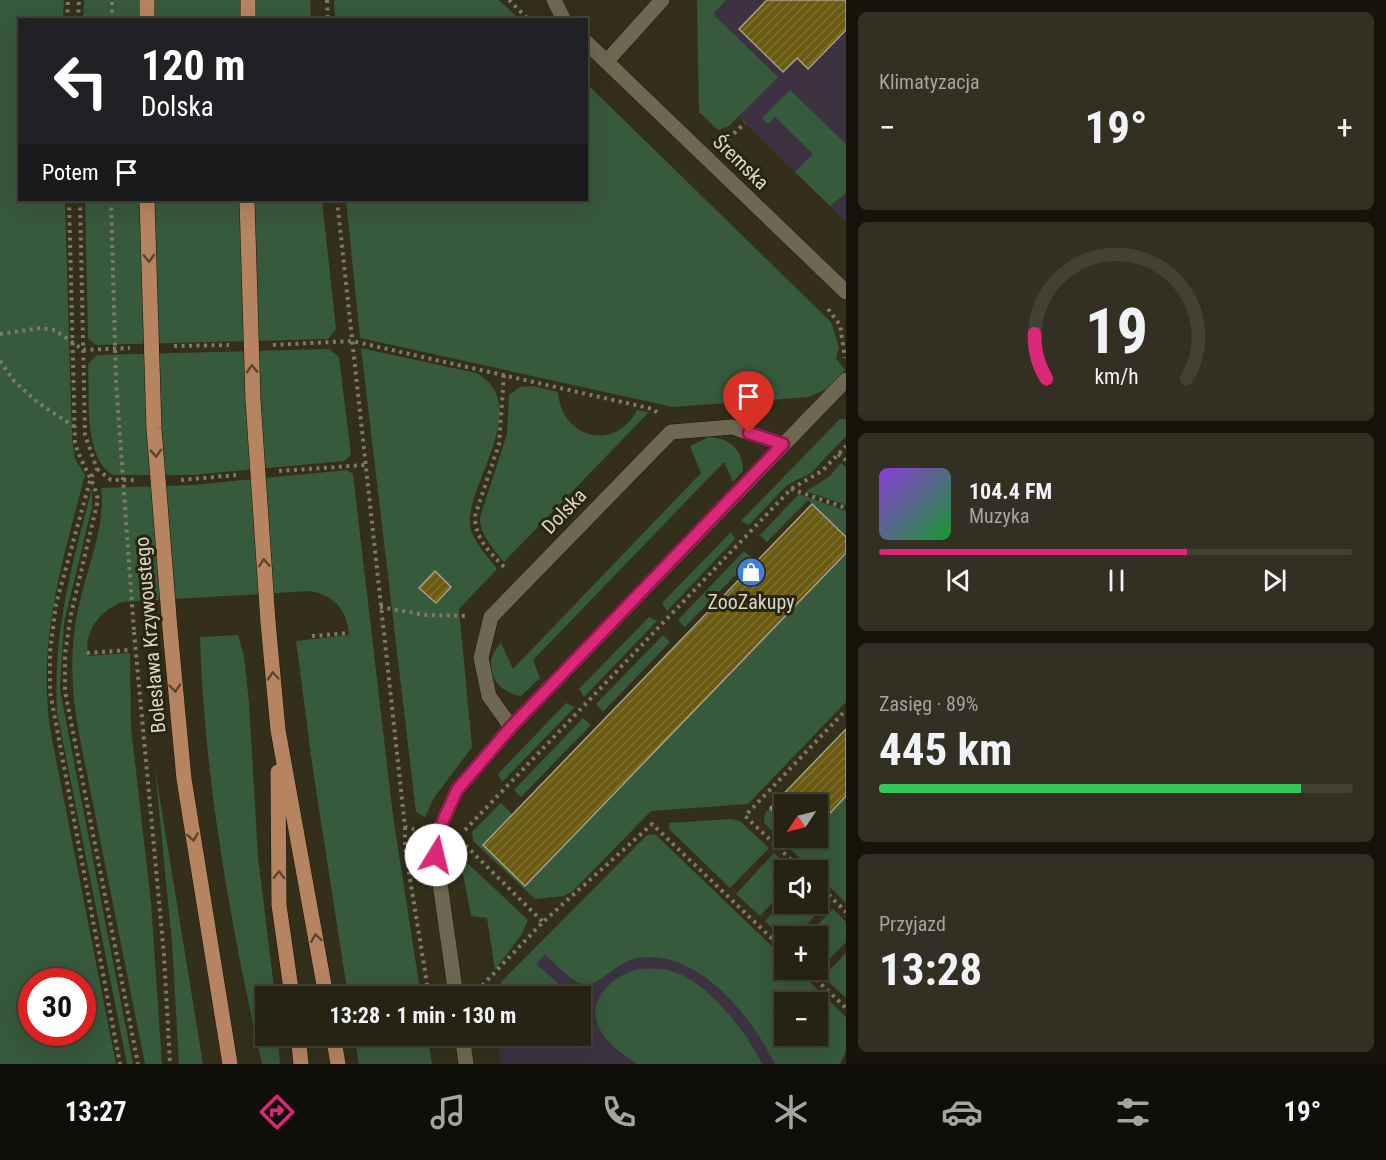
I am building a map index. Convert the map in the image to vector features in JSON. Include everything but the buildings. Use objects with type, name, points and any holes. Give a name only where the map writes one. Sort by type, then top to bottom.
[{"type":"main road","points":[[147,0],[147,18]]},
{"type":"main road","points":[[248,0],[248,18]]},
{"type":"main road","name":"Bolesława Krzywoustego","points":[[147,201],[154,429],[184,779],[230,1064]]},
{"type":"main road","points":[[247,201],[253,400],[268,622],[278,730],[324,986]]},
{"type":"main road","points":[[278,730],[279,905],[291,986]]},
{"type":"main road","points":[[299,1046],[301,1064]]},
{"type":"main road","points":[[335,1046],[338,1064]]},
{"type":"street","points":[[554,0],[563,18]]},
{"type":"street","points":[[606,62],[662,0]]},
{"type":"street","name":"Śremska","points":[[588,44],[846,292]]},
{"type":"street","points":[[455,986],[436,855],[437,834],[457,790],[511,727],[846,380]]},
{"type":"street","points":[[678,432],[732,427],[783,444]]},
{"type":"street","name":"Dolska","points":[[491,617],[671,432],[678,432]]},
{"type":"street","points":[[491,617],[481,658],[489,696],[511,727]]},
{"type":"street","points":[[464,1046],[466,1064]]},
{"type":"path","points":[[67,18],[68,0]]},
{"type":"path","points":[[78,18],[79,0]]},
{"type":"path","points":[[112,0],[112,18]]},
{"type":"path","points":[[327,0],[328,18]]},
{"type":"path","points":[[508,0],[527,18]]},
{"type":"path","points":[[69,201],[75,427],[78,453],[96,488],[96,513],[71,614],[65,654],[65,691],[138,1064]]},
{"type":"path","points":[[80,201],[86,435],[97,469],[111,480],[145,480]]},
{"type":"path","points":[[111,201],[117,391],[134,632],[164,955],[170,1064]]},
{"type":"path","points":[[337,201],[408,870],[427,986]]},
{"type":"path","points":[[824,305],[840,325],[843,336],[843,356],[846,358]]},
{"type":"path","points":[[0,334],[41,328],[55,330],[83,350],[141,348]]},
{"type":"path","points":[[271,345],[352,341],[653,408],[678,432]]},
{"type":"path","points":[[164,346],[235,345]]},
{"type":"path","points":[[0,361],[14,381],[38,402],[75,427]]},
{"type":"path","points":[[504,375],[499,444],[475,516],[475,526],[488,550],[522,585]]},
{"type":"path","points":[[543,922],[458,838],[792,489],[822,471],[846,446]]},
{"type":"path","points":[[838,454],[846,460]]},
{"type":"path","points":[[269,472],[365,465]]},
{"type":"path","points":[[97,469],[91,477],[56,604],[51,640],[50,693],[120,1064]]},
{"type":"path","points":[[180,480],[247,474]]},
{"type":"path","points":[[792,489],[846,508]]},
{"type":"path","points":[[380,607],[426,615],[491,617]]},
{"type":"path","points":[[312,636],[349,633]]},
{"type":"path","points":[[87,653],[129,650]]},
{"type":"path","points":[[792,860],[746,816],[846,710]]},
{"type":"path","points":[[482,986],[543,922],[652,824],[774,940]]},
{"type":"path","points":[[405,827],[437,834]]},
{"type":"path","points":[[828,894],[846,912]]},
{"type":"path","points":[[817,980],[846,1008]]},
{"type":"shaded area","points":[[717,0],[846,0],[846,222],[736,114],[701,18]]},
{"type":"shaded area","points":[[651,843],[776,992],[774,1046],[822,1046],[829,1064],[501,1064],[498,1046],[591,1046],[591,986],[514,986]]},
{"type":"green space","points":[[0,0],[64,0],[63,18],[18,18],[18,201],[65,201],[72,439],[75,459],[85,475],[60,573],[49,639],[47,672],[52,739],[116,1064],[0,1064]]},
{"type":"green space","points":[[84,0],[310,0],[311,18],[83,18]]},
{"type":"green space","points":[[334,0],[499,0],[518,18],[335,18]]},
{"type":"green space","points":[[697,0],[726,0],[713,14],[778,77],[729,126],[718,130],[699,112]]},
{"type":"green space","points":[[588,85],[831,322],[839,347],[836,358],[845,370],[829,388],[808,397],[673,407],[360,338],[346,201],[588,201]]},
{"type":"green space","points":[[790,90],[846,144],[846,193],[830,206],[795,172],[813,154],[775,117],[768,124],[762,118]]},
{"type":"green space","points":[[85,201],[322,201],[336,329],[328,339],[96,345],[88,338]]},
{"type":"green space","points":[[361,348],[476,373],[492,387],[499,405],[498,425],[493,447],[471,510],[470,526],[477,543],[497,569],[459,609],[472,747],[434,798],[425,817],[416,812]]},
{"type":"green space","points":[[329,349],[339,357],[351,455],[344,461],[192,475],[113,475],[103,467],[97,455],[90,425],[88,364],[97,355]]},
{"type":"green space","points":[[532,386],[558,392],[561,408],[569,420],[579,429],[590,434],[603,435],[616,432],[637,410],[649,412],[504,562],[485,536],[480,517],[507,434],[509,395],[520,387]]},
{"type":"green space","points":[[840,419],[846,419],[846,436],[811,473],[787,485],[749,525],[741,521]]},
{"type":"green space","points":[[709,437],[723,440],[734,446],[741,457],[743,471],[733,482],[724,462],[533,660],[540,678],[521,696],[504,689],[497,683],[491,668],[491,660],[501,643],[513,669],[701,473],[690,446]]},
{"type":"green space","points":[[841,463],[846,467],[846,505],[806,491],[829,477]]},
{"type":"green space","points":[[347,470],[353,474],[393,816],[419,986],[346,986],[313,770],[296,641],[349,635],[346,618],[339,606],[327,597],[311,591],[122,602],[106,611],[95,623],[88,638],[87,647],[88,656],[130,653],[131,727],[151,903],[162,1064],[145,1064],[79,734],[74,702],[72,654],[82,591],[101,517],[101,488],[192,485]]},
{"type":"green space","points":[[92,488],[92,507],[64,623],[60,690],[133,1064],[127,1064],[57,712],[61,625],[71,571]]},
{"type":"green space","points":[[799,494],[846,511],[846,537],[808,500],[767,542],[760,535]]},
{"type":"green space","points":[[731,532],[735,539],[667,611],[662,603]]},
{"type":"green space","points":[[744,551],[752,558],[685,627],[678,620]]},
{"type":"green space","points":[[846,553],[846,702],[748,804],[651,811],[573,891],[564,896],[535,899],[473,841],[472,832],[501,803],[513,815],[483,845],[525,886]]},
{"type":"green space","points":[[649,617],[657,621],[584,697],[579,689]]},
{"type":"green space","points":[[238,635],[244,656],[258,857],[274,986],[255,986],[255,1032],[236,942],[219,841],[202,688],[200,637]]},
{"type":"green space","points":[[663,635],[670,642],[603,712],[596,704]]},
{"type":"green space","points":[[566,703],[575,707],[502,782],[498,774]]},
{"type":"green space","points":[[583,718],[591,725],[521,797],[514,790]]},
{"type":"green space","points":[[155,769],[203,1064],[179,1064],[172,943]]},
{"type":"green space","points":[[846,796],[846,903],[828,885],[828,860],[802,860],[790,848],[828,848],[828,815]]},
{"type":"green space","points":[[770,808],[774,812],[774,833],[764,823],[765,813]]},
{"type":"green space","points":[[731,819],[740,821],[769,848],[730,888],[668,828],[670,823]]},
{"type":"green space","points":[[655,834],[774,948],[774,980],[807,980],[820,992],[774,992],[774,1046],[828,1046],[828,1000],[846,1017],[846,1051],[840,1064],[775,1064],[752,1026],[720,989],[701,974],[681,964],[659,958],[630,960],[597,981],[585,984],[574,980],[545,954],[536,964],[561,986],[499,986],[647,835]]},
{"type":"green space","points":[[774,853],[781,860],[774,860],[774,901],[760,916],[736,894]]},
{"type":"green space","points":[[463,859],[528,920],[522,934],[495,970],[487,918],[471,916],[462,869]]},
{"type":"green space","points":[[833,909],[846,922],[846,942],[828,961],[828,926],[817,926]]},
{"type":"green space","points":[[774,912],[774,914],[817,914],[805,926],[774,926],[774,930],[765,921]]},
{"type":"green space","points":[[846,953],[846,998],[826,980],[828,972]]},
{"type":"green space","points":[[639,969],[672,971],[690,979],[702,988],[726,1011],[747,1038],[762,1064],[637,1064],[618,1050],[605,1038],[597,1022],[598,1001],[610,984],[619,977]]},
{"type":"green space","points":[[258,1046],[279,1046],[280,1064],[262,1064]]},
{"type":"green space","points":[[356,1046],[429,1046],[432,1064],[359,1064]]},
{"type":"place","name":"ZooZakupy","points":[[751,572]]},
{"type":"route","points":[[436,855],[437,834],[457,790],[511,727],[783,444],[749,433]]}]
